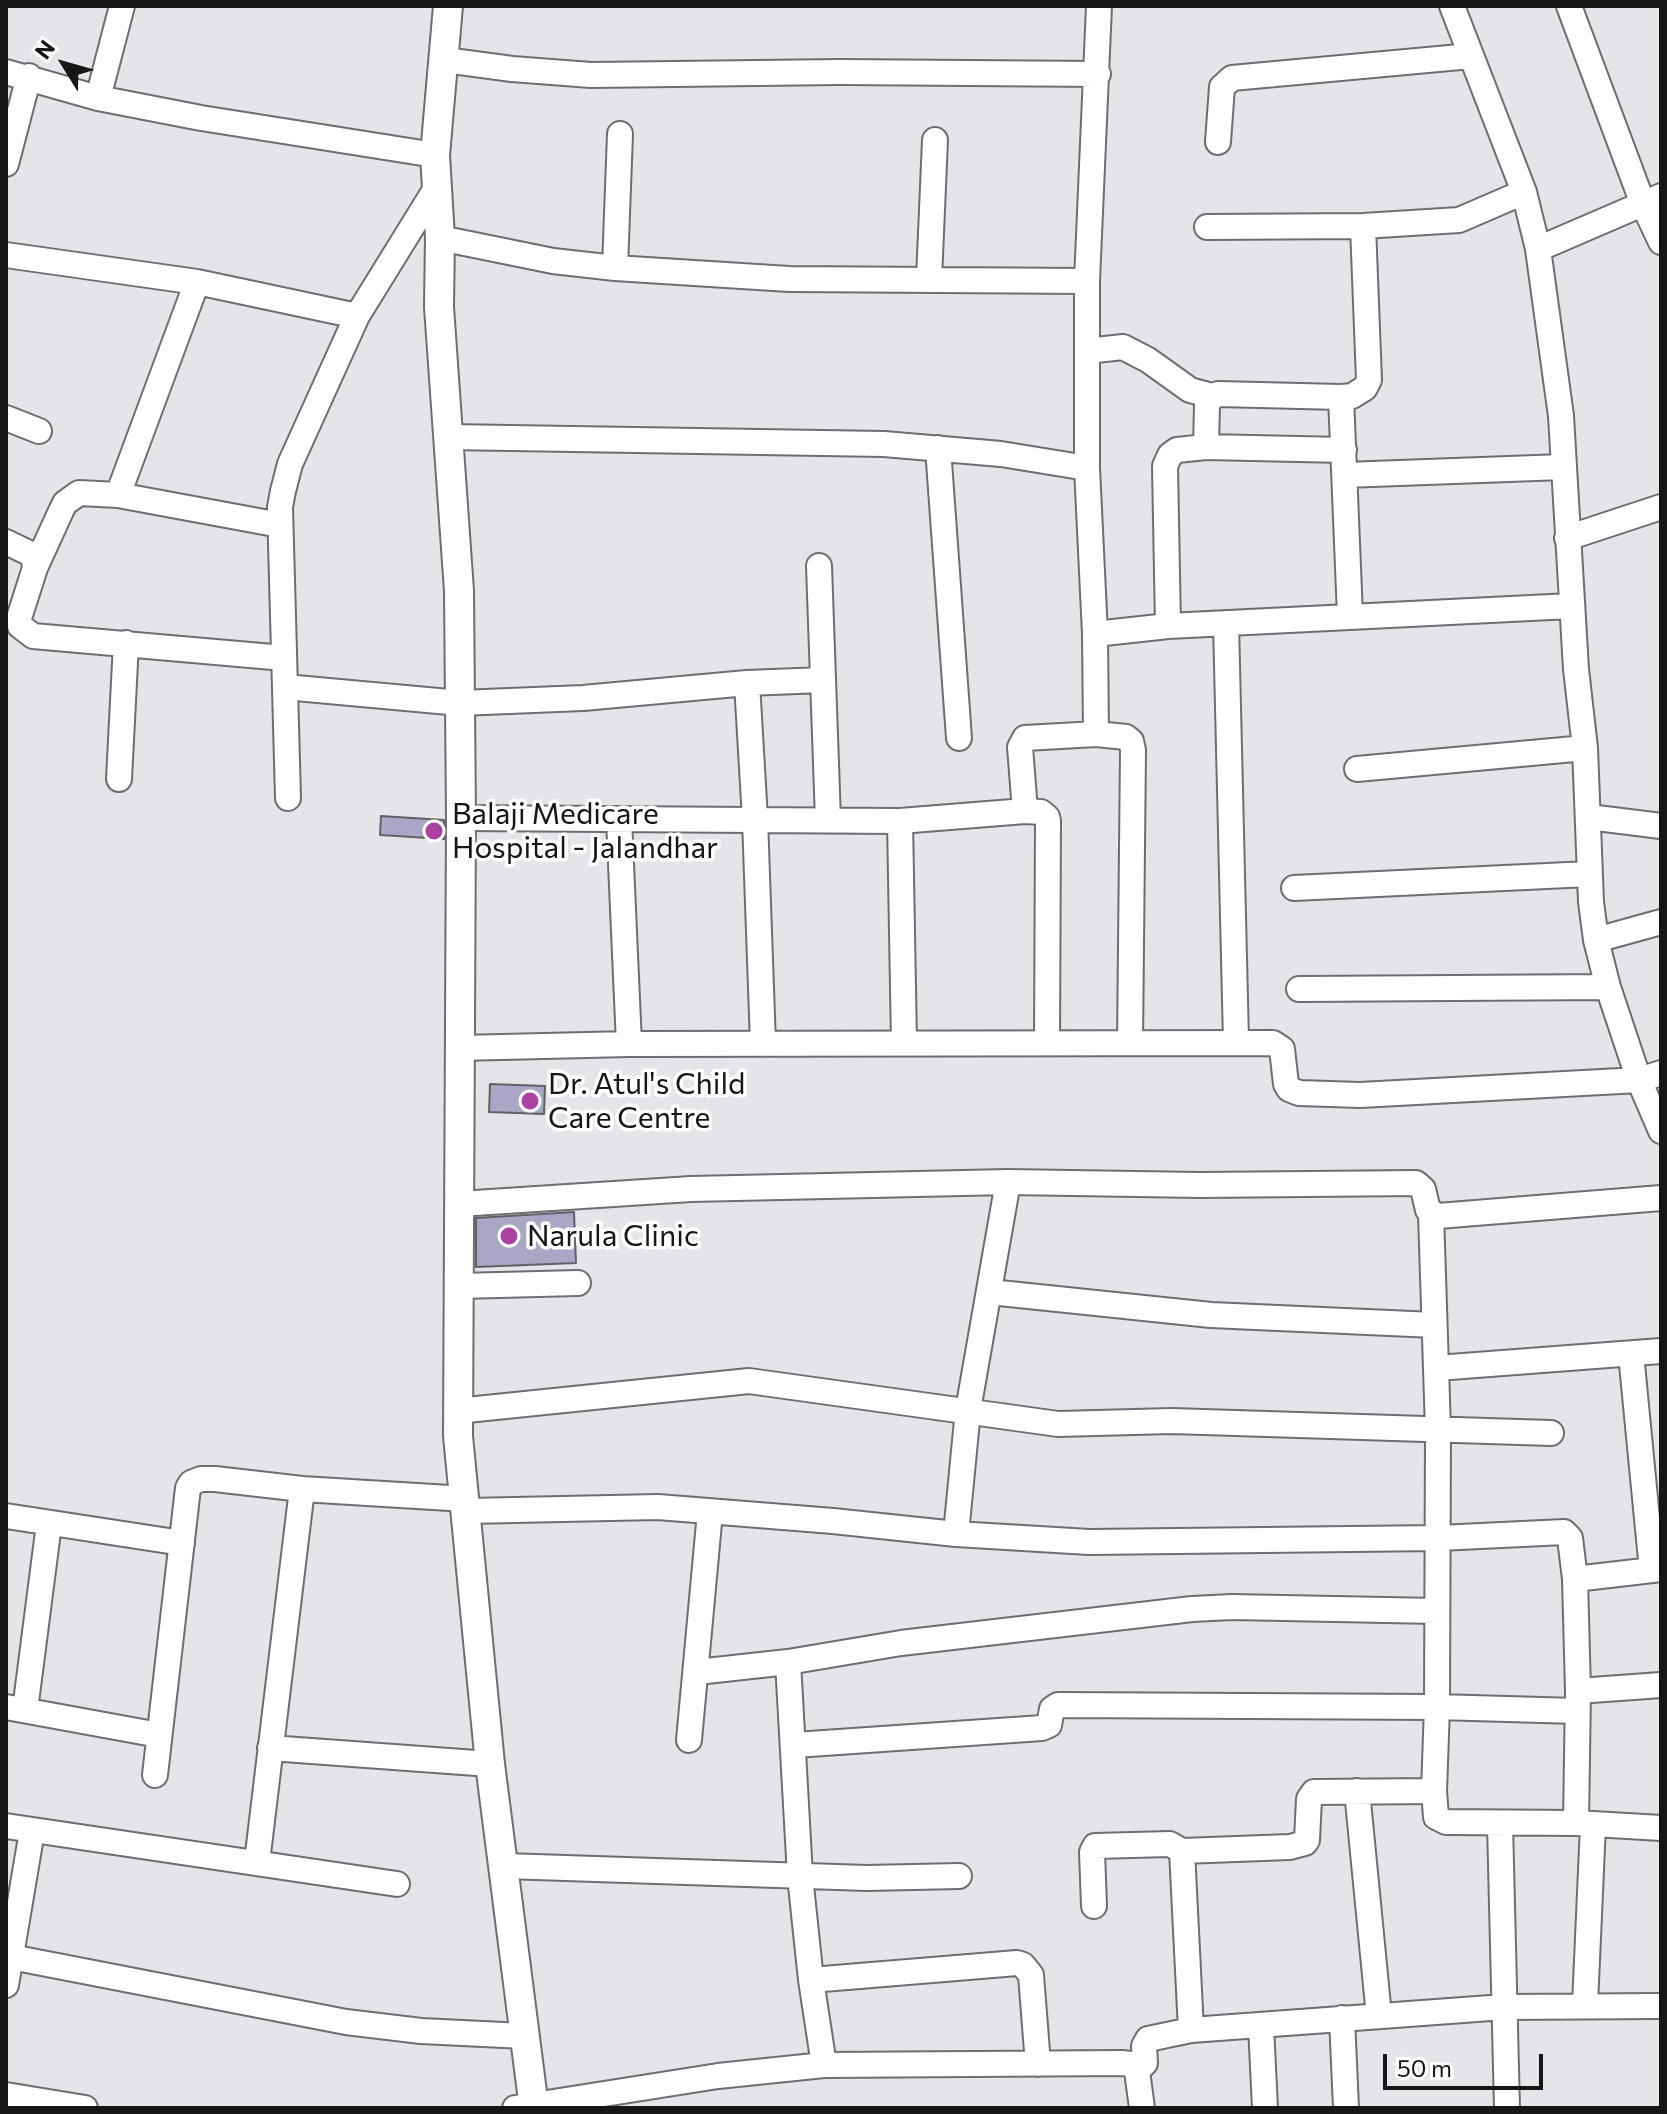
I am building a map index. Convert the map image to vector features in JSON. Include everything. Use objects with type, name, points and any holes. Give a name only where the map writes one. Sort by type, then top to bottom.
[{"type":"street","points":[[98,98],[122,6]]},
{"type":"street","points":[[448,6],[435,155],[440,238],[439,307],[459,591],[461,818],[457,1411],[490,1764],[524,2036],[528,2107],[718,2076],[824,2065],[1128,2063],[1137,2071],[1142,2108]]},
{"type":"street","points":[[1096,734],[1087,468],[1087,281],[1099,6]]},
{"type":"street","points":[[1452,6],[1524,192],[1538,249],[1561,416],[1571,606],[1585,748],[1589,874],[1596,940],[1608,987],[1650,1077],[1661,1131]]},
{"type":"street","points":[[1569,6],[1652,200],[1661,242]]},
{"type":"street","points":[[1218,142],[1222,87],[1232,78],[1471,56]]},
{"type":"street","points":[[445,60],[526,71],[591,75],[840,72],[1098,74]]},
{"type":"street","points":[[6,164],[17,74],[98,98],[201,118],[435,155]]},
{"type":"street","points":[[615,268],[620,134]]},
{"type":"street","points":[[929,279],[935,140]]},
{"type":"street","points":[[288,798],[280,507],[290,464],[357,316],[438,185]]},
{"type":"street","points":[[1207,227],[1363,226],[1459,220],[1524,192]]},
{"type":"street","points":[[1538,249],[1652,200]]},
{"type":"street","points":[[1087,351],[1123,347],[1148,360],[1190,390],[1212,396],[1341,397],[1360,392],[1369,380],[1363,226]]},
{"type":"street","points":[[440,238],[553,261],[615,268],[789,279],[1087,281]]},
{"type":"street","points":[[6,255],[197,282],[357,316]]},
{"type":"street","points":[[118,495],[197,282]]},
{"type":"street","points":[[1206,447],[1207,405],[1212,396]]},
{"type":"street","points":[[1341,397],[1350,616]]},
{"type":"street","points":[[6,418],[39,431]]},
{"type":"street","points":[[448,437],[835,442],[1001,454],[1087,468]]},
{"type":"street","points":[[1168,626],[1165,466],[1170,455],[1177,450],[1206,447],[1344,450]]},
{"type":"street","points":[[938,448],[959,738]]},
{"type":"street","points":[[1345,475],[1563,467]]},
{"type":"street","points":[[280,525],[118,495],[79,493],[61,511],[35,568],[19,618],[20,626],[33,636],[284,658]]},
{"type":"street","points":[[1567,538],[1661,507]]},
{"type":"street","points":[[6,542],[31,554],[35,568]]},
{"type":"street","points":[[819,566],[828,820]]},
{"type":"street","points":[[1095,634],[1168,626],[1571,606]]},
{"type":"street","points":[[1226,623],[1236,1041]]},
{"type":"street","points":[[119,779],[126,643]]},
{"type":"street","points":[[285,687],[460,703],[583,698],[747,683],[823,680]]},
{"type":"street","points":[[747,683],[763,1044]]},
{"type":"street","points":[[1025,811],[1022,740],[1096,734],[1126,737],[1133,745],[1130,1043]]},
{"type":"street","points":[[1357,769],[1585,748]]},
{"type":"street","points":[[461,818],[900,821],[1025,811],[1045,814],[1048,821],[1047,1042]]},
{"type":"street","points":[[1589,817],[1661,826]]},
{"type":"street","points":[[619,819],[629,1044]]},
{"type":"street","points":[[900,821],[904,1043]]},
{"type":"street","points":[[1294,888],[1589,874]]},
{"type":"street","points":[[1596,940],[1661,922]]},
{"type":"street","points":[[1299,989],[1608,987]]},
{"type":"street","points":[[459,1048],[629,1044],[1236,1041],[1279,1045],[1286,1084],[1289,1089],[1299,1093],[1360,1095],[1650,1077]]},
{"type":"street","points":[[459,1204],[691,1189],[1008,1182],[1153,1185],[1416,1183],[1423,1189],[1431,1214],[1437,1368],[1439,1538],[1435,1813],[1439,1820],[1661,1828]]},
{"type":"street","points":[[956,1534],[968,1410],[1008,1182]]},
{"type":"street","points":[[1431,1214],[1438,1216],[1661,1198]]},
{"type":"street","points":[[459,1286],[578,1283]]},
{"type":"street","points":[[990,1292],[1211,1315],[1434,1325]]},
{"type":"street","points":[[1437,1368],[1661,1351]]},
{"type":"street","points":[[1575,1579],[1657,1570],[1631,1354]]},
{"type":"street","points":[[457,1411],[749,1381],[1058,1424],[1172,1421],[1551,1433]]},
{"type":"street","points":[[155,1775],[188,1488],[196,1480],[215,1479],[467,1505],[636,1507],[1089,1542],[1439,1538],[1564,1532],[1570,1538],[1575,1579],[1585,1824],[1585,2005]]},
{"type":"street","points":[[257,1862],[302,1489]]},
{"type":"street","points":[[689,1740],[710,1512]]},
{"type":"street","points":[[6,1516],[182,1543]]},
{"type":"street","points":[[49,1524],[16,1708],[159,1735]]},
{"type":"street","points":[[697,1672],[788,1662],[915,1641],[1192,1609],[1437,1611]]},
{"type":"street","points":[[788,1662],[800,1876],[824,2065]]},
{"type":"street","points":[[795,1745],[1042,1728],[1049,1725],[1052,1709],[1058,1705],[1437,1707],[1578,1701],[1661,1685]]},
{"type":"street","points":[[270,1748],[490,1764]]},
{"type":"street","points":[[1357,1791],[1379,2016]]},
{"type":"street","points":[[1094,1906],[1092,1852],[1095,1846],[1170,1844],[1182,1851],[1300,1845],[1307,1840],[1312,1793],[1434,1791]]},
{"type":"street","points":[[1500,1824],[1507,2108]]},
{"type":"street","points":[[6,1826],[397,1884]]},
{"type":"street","points":[[6,1985],[32,1831]]},
{"type":"street","points":[[1182,1851],[1191,2030]]},
{"type":"street","points":[[505,1866],[867,1878],[959,1876]]},
{"type":"street","points":[[11,1957],[346,2022],[421,2031],[524,2036]]},
{"type":"street","points":[[811,1980],[1017,1963],[1023,1965],[1031,1975],[1038,2064]]},
{"type":"street","points":[[1137,2071],[1145,2063],[1144,2046],[1148,2039],[1191,2030],[1504,2007],[1661,2006]]},
{"type":"street","points":[[1342,2018],[1346,2108]]},
{"type":"street","points":[[1261,2026],[1265,2108]]},
{"type":"street","points":[[6,2095],[85,2108]]},
{"type":"building","points":[[381,816],[444,820],[444,839],[380,835]]},
{"type":"building","points":[[490,1084],[545,1086],[544,1114],[489,1112]]},
{"type":"building","points":[[574,1212],[576,1263],[476,1267],[476,1218]]},
{"type":"place","name":"Balaji Medicare Hospital - Jalandhar","points":[[434,831]]},
{"type":"place","name":"Dr. Atul's Child Care Centre","points":[[530,1101]]},
{"type":"place","name":"Narula Clinic","points":[[509,1236]]}]
